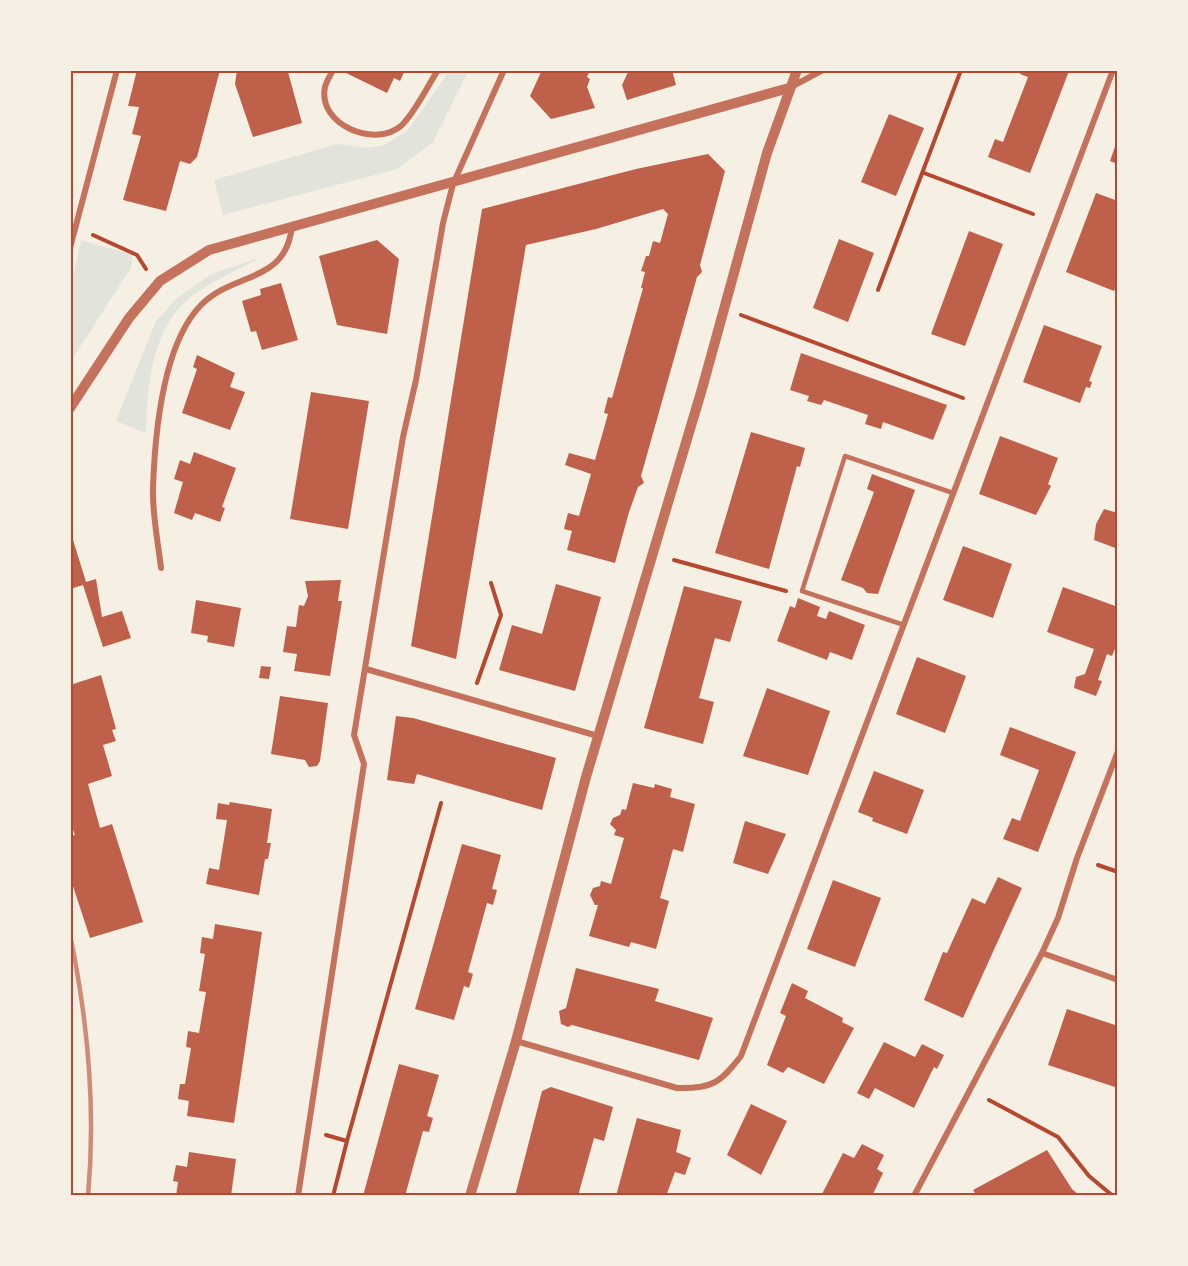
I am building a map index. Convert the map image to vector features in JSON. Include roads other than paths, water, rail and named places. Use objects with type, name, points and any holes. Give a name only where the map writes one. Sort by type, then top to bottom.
[{"type":"street","points":[[70,248],[117,70]]},
{"type":"street","points":[[333,70],[325,87],[325,102],[334,121],[352,129],[377,135],[401,126],[438,70]]},
{"type":"street","points":[[298,1196],[364,764],[354,735],[403,437],[453,184],[504,70]]},
{"type":"street","points":[[470,1196],[516,1041],[598,736],[702,389],[767,153],[797,70]]},
{"type":"street","points":[[70,408],[129,318],[160,281],[209,250],[453,184],[504,166],[789,88],[822,70]]},
{"type":"street","points":[[516,1041],[677,1088],[702,1089],[723,1076],[741,1056],[1113,70]]},
{"type":"street","points":[[161,568],[153,488],[169,361],[182,331],[202,304],[223,290],[276,265],[290,246],[292,226]]},
{"type":"street","points":[[366,669],[598,736]]},
{"type":"street","points":[[914,1196],[1042,953],[1058,918],[1077,858],[1118,751]]},
{"type":"street","points":[[1042,953],[1118,980]]},
{"type":"lane","points":[[905,626],[802,591],[845,456],[953,493]]},
{"type":"railway","points":[[70,935],[82,1000],[89,1065],[91,1130],[88,1196]]},
{"type":"railway","points":[[70,1064],[70,1179]]}]
